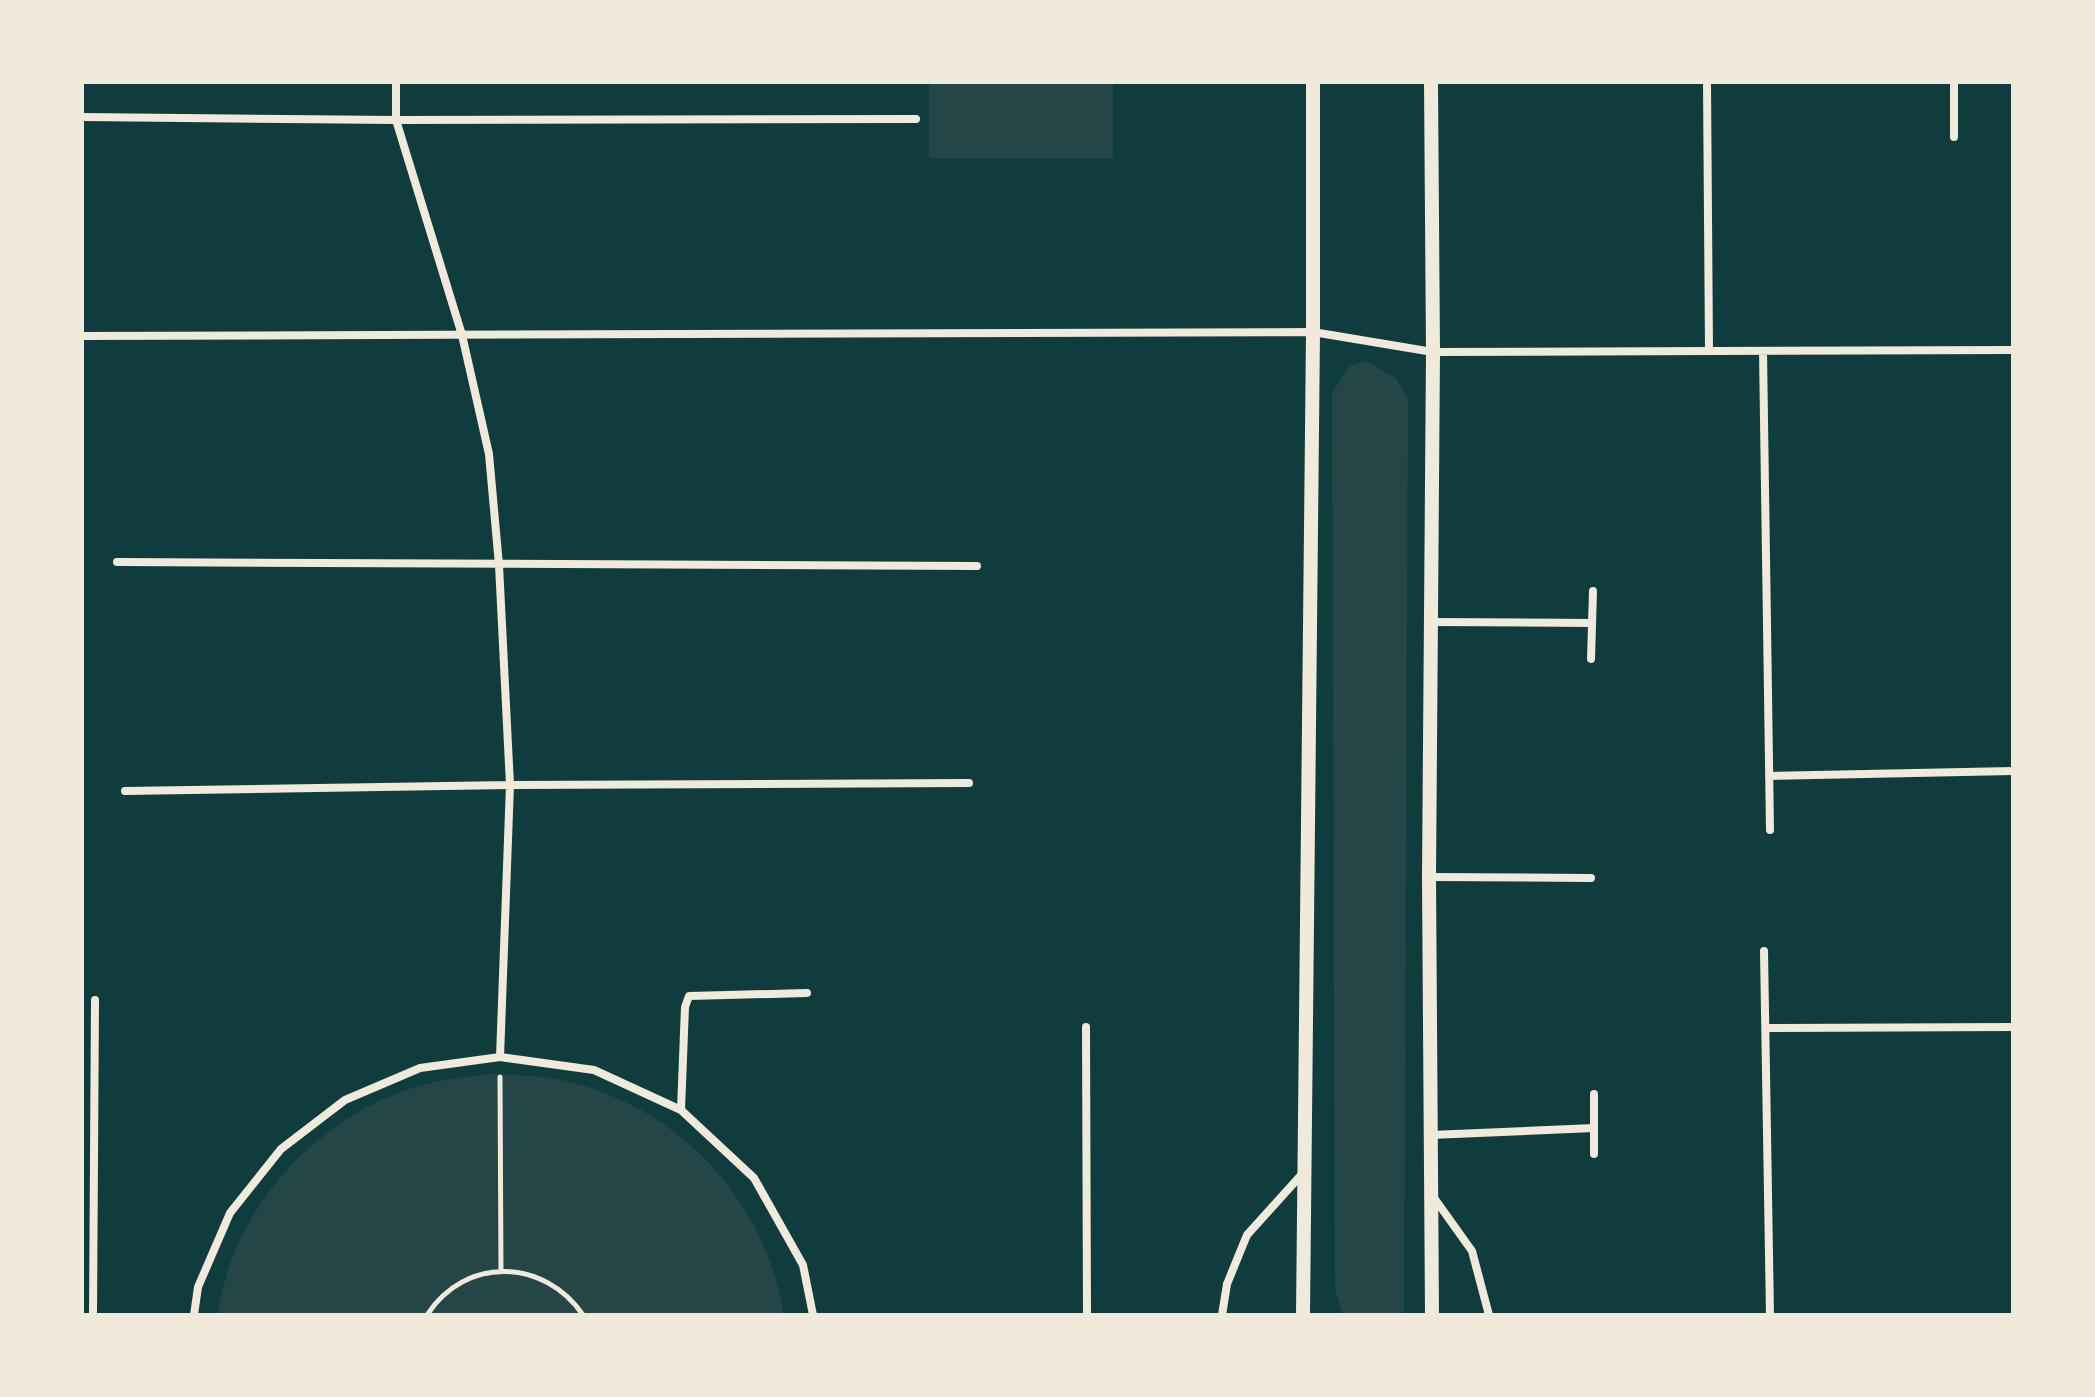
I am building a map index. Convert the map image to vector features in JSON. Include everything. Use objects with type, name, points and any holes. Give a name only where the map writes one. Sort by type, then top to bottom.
[{"type":"street","points":[[396,82],[396,120],[462,335],[489,454],[499,565],[510,785],[500,1057]]},
{"type":"street","points":[[1303,1315],[1313,82]]},
{"type":"street","points":[[1431,82],[1433,352],[1429,877],[1432,1315]]},
{"type":"street","points":[[1707,82],[1709,351]]},
{"type":"street","points":[[1954,82],[1954,137]]},
{"type":"street","points":[[82,117],[916,119]]},
{"type":"street","points":[[82,336],[1313,332],[1433,352],[2013,350]]},
{"type":"street","points":[[1763,351],[1770,830]]},
{"type":"street","points":[[117,562],[977,566]]},
{"type":"street","points":[[1591,659],[1593,591]]},
{"type":"street","points":[[1430,622],[1592,623]]},
{"type":"street","points":[[1769,776],[2013,771]]},
{"type":"street","points":[[125,791],[969,783]]},
{"type":"street","points":[[1429,877],[1591,878]]},
{"type":"street","points":[[1764,951],[1770,1315]]},
{"type":"street","points":[[681,1110],[685,1007],[689,996],[807,993]]},
{"type":"street","points":[[93,1315],[95,1000]]},
{"type":"street","points":[[1086,1027],[1087,1315]]},
{"type":"street","points":[[1767,1028],[2013,1027]]},
{"type":"street","points":[[194,1315],[198,1287],[230,1213],[281,1149],[345,1100],[420,1068],[500,1057],[594,1070],[681,1110],[754,1178],[803,1265],[813,1315]]},
{"type":"street","points":[[1594,1094],[1594,1154]]},
{"type":"street","points":[[1431,1135],[1594,1128]]},
{"type":"street","points":[[1222,1315],[1227,1284],[1247,1235],[1304,1172]]},
{"type":"street","points":[[1431,1193],[1472,1251],[1489,1315]]},
{"type":"path","points":[[500,1057],[501,1272]]},
{"type":"path","points":[[427,1315],[449,1290],[469,1278],[491,1272],[514,1272],[537,1277],[557,1287],[583,1315]]},
{"type":"shaded area","points":[[929,82],[1113,82],[1113,158],[929,158]]},
{"type":"shaded area","points":[[1367,361],[1396,378],[1408,399],[1404,1315],[1343,1315],[1335,1290],[1332,393],[1350,366]]},
{"type":"shaded area","points":[[494,1074],[553,1079],[613,1096],[650,1115],[683,1139],[713,1168],[738,1200],[759,1235],[774,1274],[784,1315],[218,1315],[226,1276],[240,1239],[284,1173],[313,1145],[344,1121],[379,1101],[444,1080]]}]
